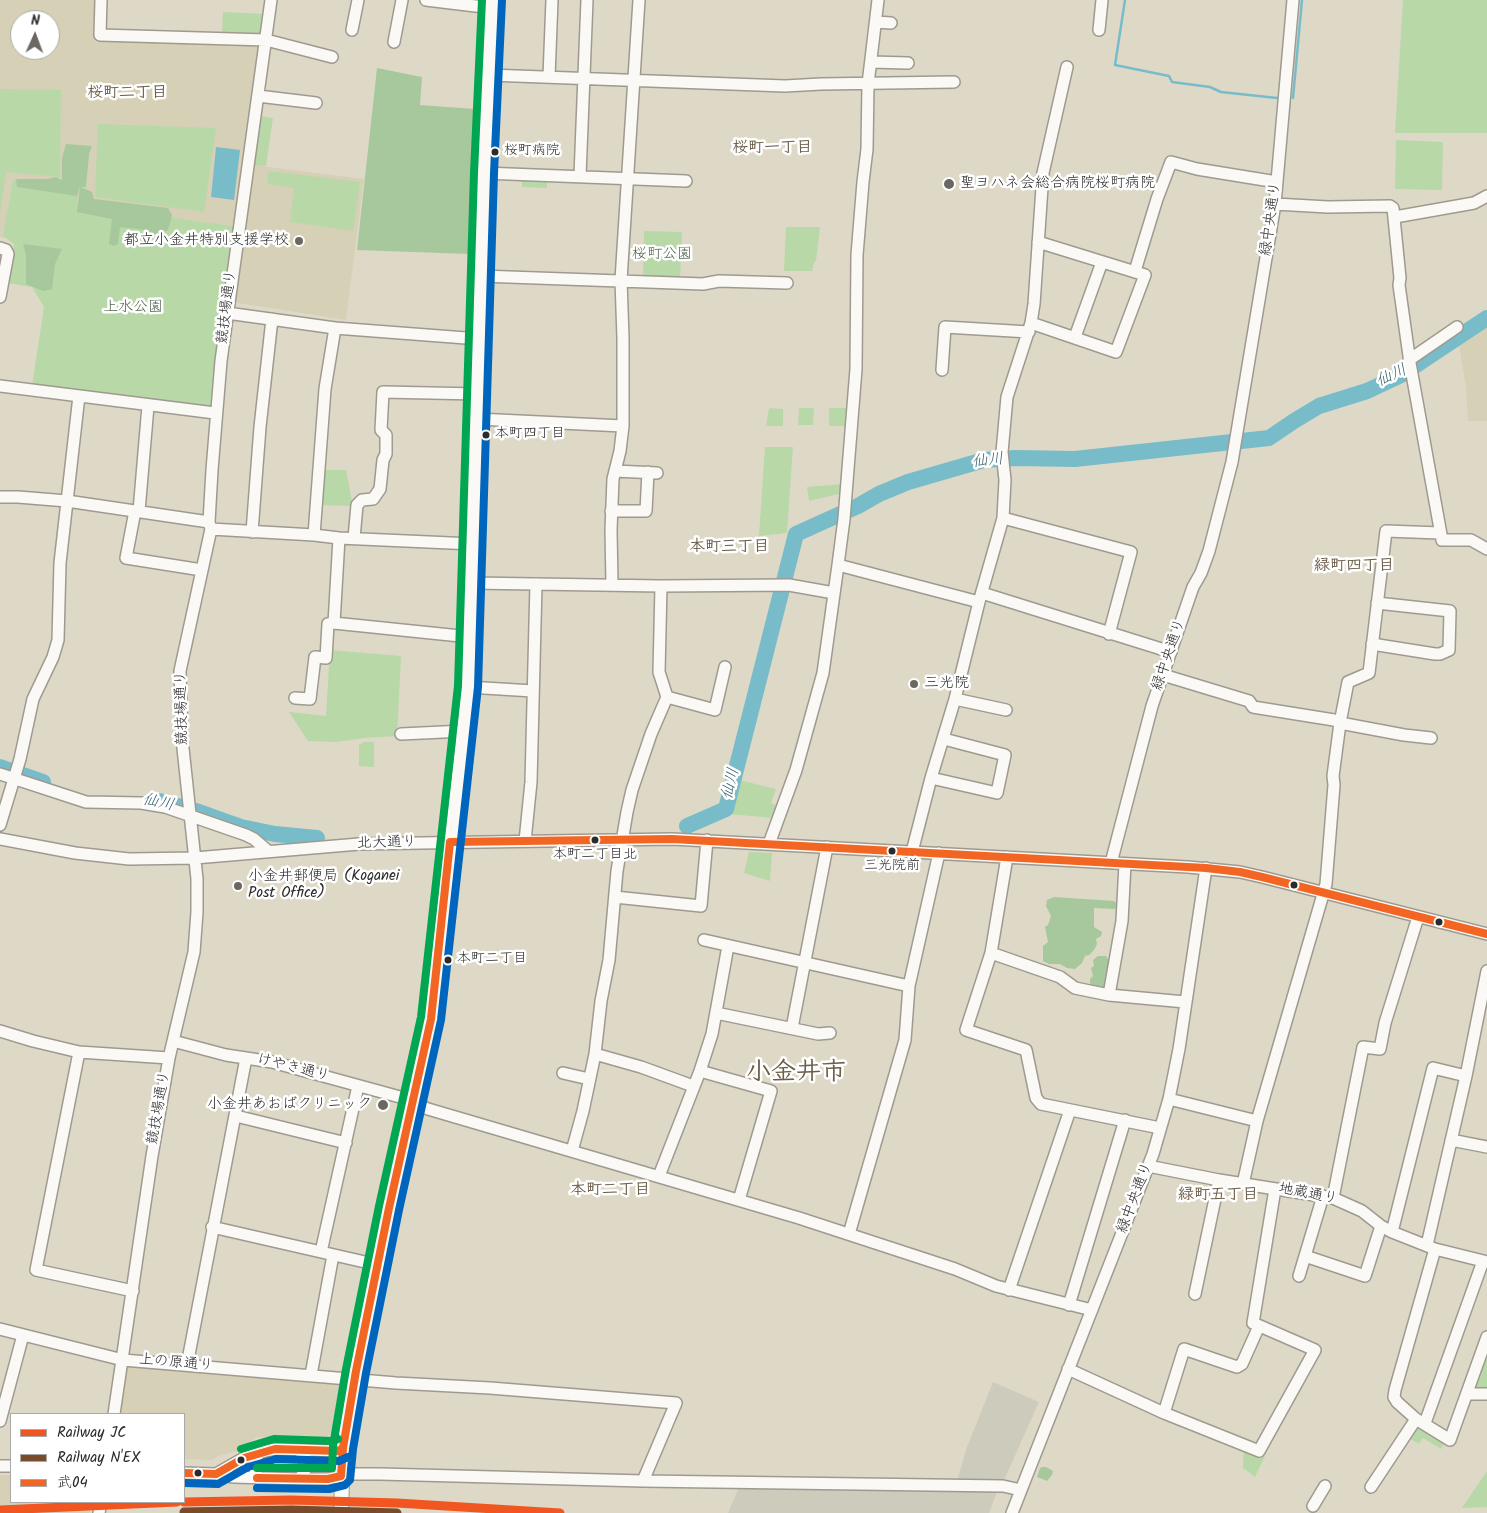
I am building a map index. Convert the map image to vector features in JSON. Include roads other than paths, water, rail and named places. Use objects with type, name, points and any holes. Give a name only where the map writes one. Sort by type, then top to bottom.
[{"type":"main road","points":[[341,1513],[341,1476],[336,1449],[355,1379],[430,1019],[464,731],[470,637],[484,173],[492,4]]},
{"type":"street","points":[[100,0],[100,35],[266,40],[332,57]]},
{"type":"street","name":"競技場通り","points":[[114,1413],[152,1156],[169,1058],[194,952],[198,899],[180,714],[180,671],[210,525],[215,413],[227,313],[271,0]]},
{"type":"street","points":[[352,30],[358,0]]},
{"type":"street","points":[[394,42],[402,0]]},
{"type":"street","points":[[426,0],[492,4]]},
{"type":"street","points":[[549,77],[552,0]]},
{"type":"street","points":[[580,176],[587,0]]},
{"type":"street","points":[[612,584],[611,511],[613,479],[620,451],[623,426],[621,280],[639,0]]},
{"type":"street","points":[[769,844],[796,770],[823,673],[838,565],[856,369],[858,255],[862,182],[867,149],[868,84],[878,0]]},
{"type":"street","points":[[1099,30],[1102,0]]},
{"type":"street","name":"緑中央通り","points":[[1111,863],[1152,706],[1193,587],[1202,573],[1209,551],[1237,436],[1277,182],[1293,0]]},
{"type":"street","points":[[876,22],[890,23]]},
{"type":"street","points":[[871,62],[908,63]]},
{"type":"street","points":[[912,852],[1003,518],[1005,480],[1002,452],[1007,397],[1030,328],[1034,304],[1044,173],[1067,67]]},
{"type":"street","points":[[489,75],[786,86],[954,82]]},
{"type":"street","points":[[258,96],[316,103]]},
{"type":"street","points":[[1134,271],[1170,162],[1197,169],[1277,182]]},
{"type":"street","points":[[484,173],[627,178],[680,182]]},
{"type":"street","points":[[1395,217],[1474,202],[1487,196]]},
{"type":"street","points":[[1274,204],[1328,207],[1390,206],[1393,208],[1400,278],[1399,285],[1409,362],[1440,533],[1442,540],[1471,540],[1487,549]]},
{"type":"street","points":[[942,370],[945,327],[1030,328],[1075,337],[1116,352],[1144,275],[1038,242]]},
{"type":"street","points":[[0,248],[6,250],[8,254],[0,297]]},
{"type":"street","points":[[1075,337],[1102,262]]},
{"type":"street","points":[[481,276],[703,284],[718,281],[787,283]]},
{"type":"street","points":[[227,313],[335,328],[479,339]]},
{"type":"street","points":[[252,532],[260,427],[272,319]]},
{"type":"street","points":[[1409,362],[1457,327]]},
{"type":"street","points":[[314,535],[324,389],[335,328]]},
{"type":"street","points":[[0,386],[215,413]]},
{"type":"street","points":[[354,538],[357,505],[362,500],[373,499],[380,489],[383,460],[386,454],[386,435],[381,430],[383,392],[478,394]]},
{"type":"street","points":[[0,825],[20,759],[33,699],[53,657],[58,640],[60,563],[79,396]]},
{"type":"street","points":[[148,406],[137,511],[126,558],[202,570]]},
{"type":"street","points":[[477,419],[623,426]]},
{"type":"street","points":[[611,511],[646,511],[652,472],[615,471]]},
{"type":"street","points":[[0,497],[67,501],[137,511],[252,532],[473,544]]},
{"type":"street","points":[[1003,518],[1131,552],[1109,634]]},
{"type":"street","points":[[1243,1184],[1257,1121],[1326,884],[1330,851],[1333,776],[1340,724],[1348,682],[1368,673],[1386,532],[1440,533]]},
{"type":"street","points":[[334,623],[339,538]]},
{"type":"street","points":[[838,565],[980,598],[1171,652]]},
{"type":"street","points":[[472,583],[662,586],[789,585],[834,593]]},
{"type":"street","points":[[526,841],[531,782],[536,584]]},
{"type":"street","points":[[572,1151],[595,1054],[601,1001],[609,960],[622,839],[632,790],[651,734],[667,697],[659,672],[662,586]]},
{"type":"street","points":[[1372,644],[1435,654],[1449,650],[1450,611],[1377,604]]},
{"type":"street","points":[[295,698],[310,699],[314,657],[326,658],[328,624],[334,623],[470,637]]},
{"type":"street","points":[[667,697],[715,710],[725,667]]},
{"type":"street","points":[[1163,675],[1249,701],[1254,706],[1334,720],[1340,724],[1431,738]]},
{"type":"street","points":[[468,686],[533,691]]},
{"type":"street","points":[[955,699],[1006,710]]},
{"type":"street","points":[[401,734],[464,731]]},
{"type":"street","points":[[931,778],[997,793],[1005,754],[944,739]]},
{"type":"street","points":[[0,774],[15,775],[86,802],[141,803],[190,810],[254,839],[268,851]]},
{"type":"street","name":"北大通り","points":[[0,839],[75,853],[130,859],[195,858],[340,845],[672,838],[1206,868],[1262,877],[1487,934]]},
{"type":"street","points":[[615,897],[701,906],[707,840]]},
{"type":"street","points":[[792,1028],[828,847]]},
{"type":"street","points":[[849,1234],[905,1040],[910,986],[939,853]]},
{"type":"street","points":[[1007,857],[990,953],[966,1030],[1026,1050],[1036,1098],[1041,1104],[1160,1128]]},
{"type":"street","points":[[1109,995],[1122,921],[1125,864]]},
{"type":"street","name":"緑中央通り","points":[[1012,1513],[1148,1166],[1169,1099],[1179,1049],[1206,868]]},
{"type":"street","points":[[1299,1276],[1328,1197],[1363,1047],[1380,1049],[1385,1023],[1418,917]]},
{"type":"street","points":[[704,940],[910,986]]},
{"type":"street","points":[[659,1176],[700,1071],[712,1034],[728,946]]},
{"type":"street","points":[[990,953],[1060,977],[1074,988],[1109,995],[1185,1002]]},
{"type":"street","points":[[1487,971],[1451,1140],[1431,1247],[1395,1390],[1394,1397],[1397,1402],[1450,1440],[1487,1337]]},
{"type":"street","points":[[716,1014],[818,1034],[830,1033]]},
{"type":"street","points":[[0,1032],[33,1042],[79,1052],[169,1058]]},
{"type":"street","name":"けやき通り","points":[[173,1041],[226,1056],[272,1062],[358,1086],[412,1102],[428,1109],[659,1176],[849,1234],[955,1269],[1010,1290],[1092,1310]]},
{"type":"street","points":[[79,1052],[36,1270],[133,1291]]},
{"type":"street","points":[[595,1054],[641,1067],[693,1086]]},
{"type":"street","points":[[187,1365],[246,1058]]},
{"type":"street","points":[[1392,1232],[1433,1068],[1466,1076]]},
{"type":"street","points":[[700,1071],[771,1091],[739,1200]]},
{"type":"street","points":[[562,1073],[589,1079]]},
{"type":"street","points":[[322,1252],[358,1086]]},
{"type":"street","points":[[1169,1099],[1257,1121]]},
{"type":"street","points":[[1010,1290],[1070,1110]]},
{"type":"street","points":[[236,1116],[346,1143]]},
{"type":"street","points":[[1069,1305],[1125,1120]]},
{"type":"street","points":[[1451,1140],[1487,1148]]},
{"type":"street","name":"地蔵通り","points":[[1148,1166],[1218,1180],[1328,1197],[1362,1211],[1392,1232],[1431,1247],[1485,1262]]},
{"type":"street","points":[[1195,1294],[1218,1180]]},
{"type":"street","points":[[1068,1369],[1164,1413],[1259,1451],[1315,1350],[1252,1323],[1275,1189]]},
{"type":"street","points":[[1305,1256],[1365,1276],[1381,1226]]},
{"type":"street","points":[[212,1228],[378,1265]]},
{"type":"street","points":[[311,1376],[333,1255]]},
{"type":"street","points":[[1371,1487],[1421,1421],[1485,1262]]},
{"type":"street","points":[[1164,1413],[1185,1345],[1237,1367],[1242,1364],[1259,1326]]},
{"type":"street","name":"上の原通り","points":[[0,1329],[123,1360],[676,1403],[642,1481]]},
{"type":"street","points":[[0,1421],[23,1335]]},
{"type":"street","points":[[1467,1394],[1487,1394]]},
{"type":"street","points":[[216,1474],[244,1458],[275,1449],[336,1449]]},
{"type":"street","points":[[299,1450],[305,1458],[306,1465],[304,1473],[299,1479]]},
{"type":"street","points":[[257,1478],[254,1464],[258,1453]]},
{"type":"street","points":[[185,1473],[299,1479],[328,1479],[351,1474],[374,1474],[642,1481],[1003,1486],[1021,1490]]},
{"type":"street","points":[[1314,1506],[1325,1486]]},
{"type":"water","points":[[216,147],[240,150],[234,200],[211,197]]},
{"type":"waterway","points":[[1125,0],[1115,65],[1169,76],[1172,82],[1210,87],[1221,92],[1277,98]]},
{"type":"waterway","points":[[1293,98],[1302,0]]},
{"type":"waterway","name":"仙川","points":[[687,826],[726,809],[796,534],[908,482],[984,460],[1015,458],[1075,459],[1269,438],[1319,406],[1367,391],[1401,375],[1487,318]]},
{"type":"waterway","name":"仙川","points":[[0,767],[43,782]]},
{"type":"waterway","name":"仙川","points":[[159,801],[199,812],[241,827],[275,834],[317,838]]},
{"type":"rail line","name":"JC","points":[[185,1502],[291,1500],[397,1503],[560,1513]]},
{"type":"rail line","name":"JC","points":[[0,1510],[155,1503]]},
{"type":"rail line","name":"N'EX","points":[[184,1512],[291,1510],[397,1513]]},
{"type":"place","name":"桜町病院","points":[[495,152]]},
{"type":"place","name":"聖ヨハネ会総合病院桜町病院","points":[[949,184]]},
{"type":"place","name":"都立小金井特別支援学校","points":[[299,241]]},
{"type":"place","name":"本町四丁目","points":[[486,435]]},
{"type":"place","name":"三光院","points":[[914,684]]},
{"type":"place","name":"本町二丁目北","points":[[595,840]]},
{"type":"place","name":"三光院前","points":[[892,851]]},
{"type":"place","name":"小金井郵便局 (Koganei Post Office)","points":[[238,886]]},
{"type":"place","name":"本町二丁目","points":[[448,960]]},
{"type":"place","name":"小金井あおばクリニック","points":[[383,1105]]},
{"type":"district","name":"桜町二丁目","points":[[127,94]]},
{"type":"district","name":"桜町一丁目","points":[[772,149]]},
{"type":"district","name":"本町三丁目","points":[[729,548]]},
{"type":"district","name":"緑町四丁目","points":[[1354,567]]},
{"type":"district","name":"小金井市","points":[[796,1075]]},
{"type":"district","name":"本町二丁目","points":[[610,1191]]},
{"type":"district","name":"緑町五丁目","points":[[1218,1196]]},
{"type":"park label","name":"桜町公園","points":[[662,255]]},
{"type":"park label","name":"上水公園","points":[[133,308]]}]
